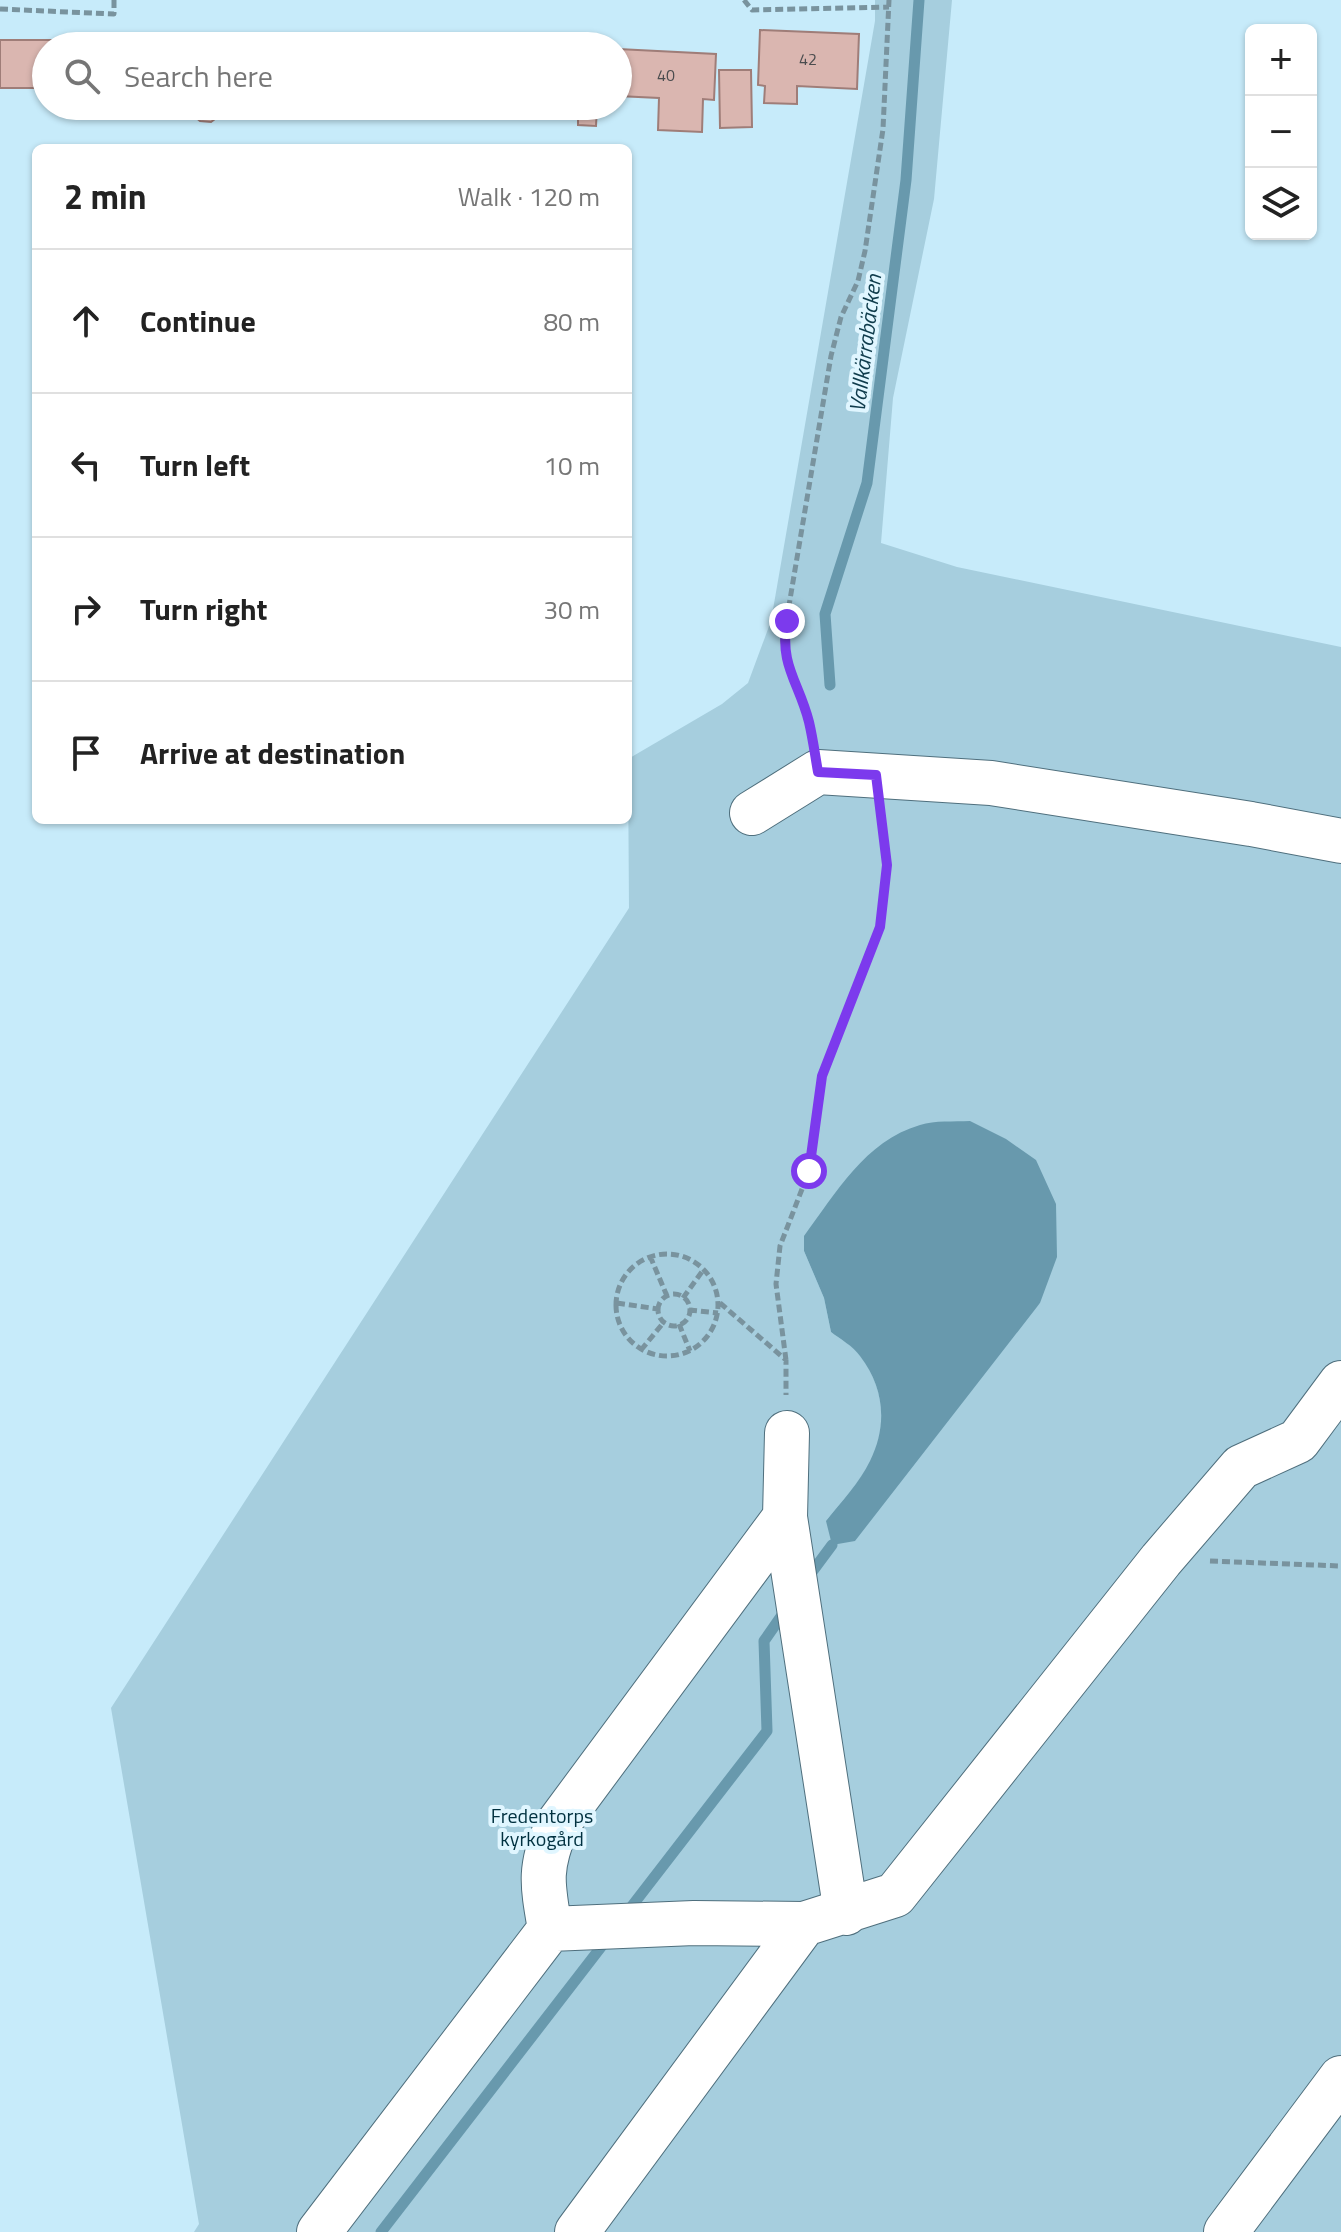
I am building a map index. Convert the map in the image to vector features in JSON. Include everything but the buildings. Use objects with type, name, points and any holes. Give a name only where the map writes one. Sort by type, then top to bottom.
[{"type":"lane","points":[[752,813],[818,772],[991,783],[1341,841]]},
{"type":"lane","points":[[319,2232],[567,1928],[694,1923],[804,1924],[895,1895],[1161,1560],[1241,1467],[1298,1441],[1341,1383]]},
{"type":"lane","points":[[787,1433],[785,1517],[846,1913]]},
{"type":"lane","points":[[567,1928],[541,1879],[546,1851],[557,1825],[785,1517]]},
{"type":"lane","points":[[577,2232],[804,1924]]},
{"type":"lane","points":[[1226,2232],[1341,2078]]},
{"type":"path","points":[[0,9],[114,14],[114,0]]},
{"type":"path","points":[[744,0],[752,10],[889,4],[883,129],[865,251],[858,281],[841,317],[831,356],[783,641],[786,661],[809,721],[818,772]]},
{"type":"path","points":[[787,1433],[786,1360],[776,1284],[780,1246],[809,1171],[822,1076],[880,927],[887,865],[876,775]]},
{"type":"path","points":[[664,1253],[693,1260],[712,1279],[719,1302],[718,1313],[713,1329],[703,1342],[690,1351],[674,1356],[657,1356],[641,1350],[618,1323],[618,1289],[636,1263],[650,1256],[664,1253]]},
{"type":"path","points":[[650,1256],[667,1296]]},
{"type":"path","points":[[683,1298],[704,1269]]},
{"type":"path","points":[[676,1294],[683,1298],[689,1310],[687,1319],[674,1326],[664,1322],[658,1309],[667,1296],[676,1294]]},
{"type":"path","points":[[719,1302],[786,1360]]},
{"type":"path","points":[[617,1303],[658,1309]]},
{"type":"path","points":[[689,1310],[718,1313]]},
{"type":"path","points":[[641,1350],[664,1322]]},
{"type":"path","points":[[679,1324],[690,1351]]},
{"type":"path","points":[[1161,1560],[1341,1566]]},
{"type":"green space","name":"Fredentorps kyrkogård","points":[[875,0],[952,0],[934,199],[893,398],[881,543],[957,567],[1341,647],[1341,2232],[194,2232],[199,2224],[111,1708],[629,908],[632,757],[722,704],[748,683],[771,621],[875,21]],"holes":[[[804,1251],[1040,1303],[826,1521],[871,1461],[880,1434],[881,1406],[874,1380],[860,1355],[831,1332],[824,1298]]]},
{"type":"shaded area","points":[[970,1121],[1006,1139],[1036,1160],[1056,1204],[1057,1257],[1040,1303],[855,1541],[832,1545],[826,1521],[870,1461],[879,1434],[881,1407],[874,1380],[860,1356],[831,1332],[824,1298],[804,1251],[804,1236],[853,1170],[883,1143],[926,1123]]},
{"type":"waterway","name":"Vallkärrabäcken","points":[[830,685],[825,614],[867,483],[906,180],[919,0]]},
{"type":"waterway","points":[[806,1580],[832,1545]]},
{"type":"waterway","points":[[625,1915],[767,1731],[764,1641],[787,1608]]},
{"type":"waterway","points":[[381,2232],[608,1938]]},
{"type":"route","points":[[787,621],[783,641],[786,661],[809,721],[818,772],[876,775],[887,865],[880,927],[822,1076],[809,1171]]}]
